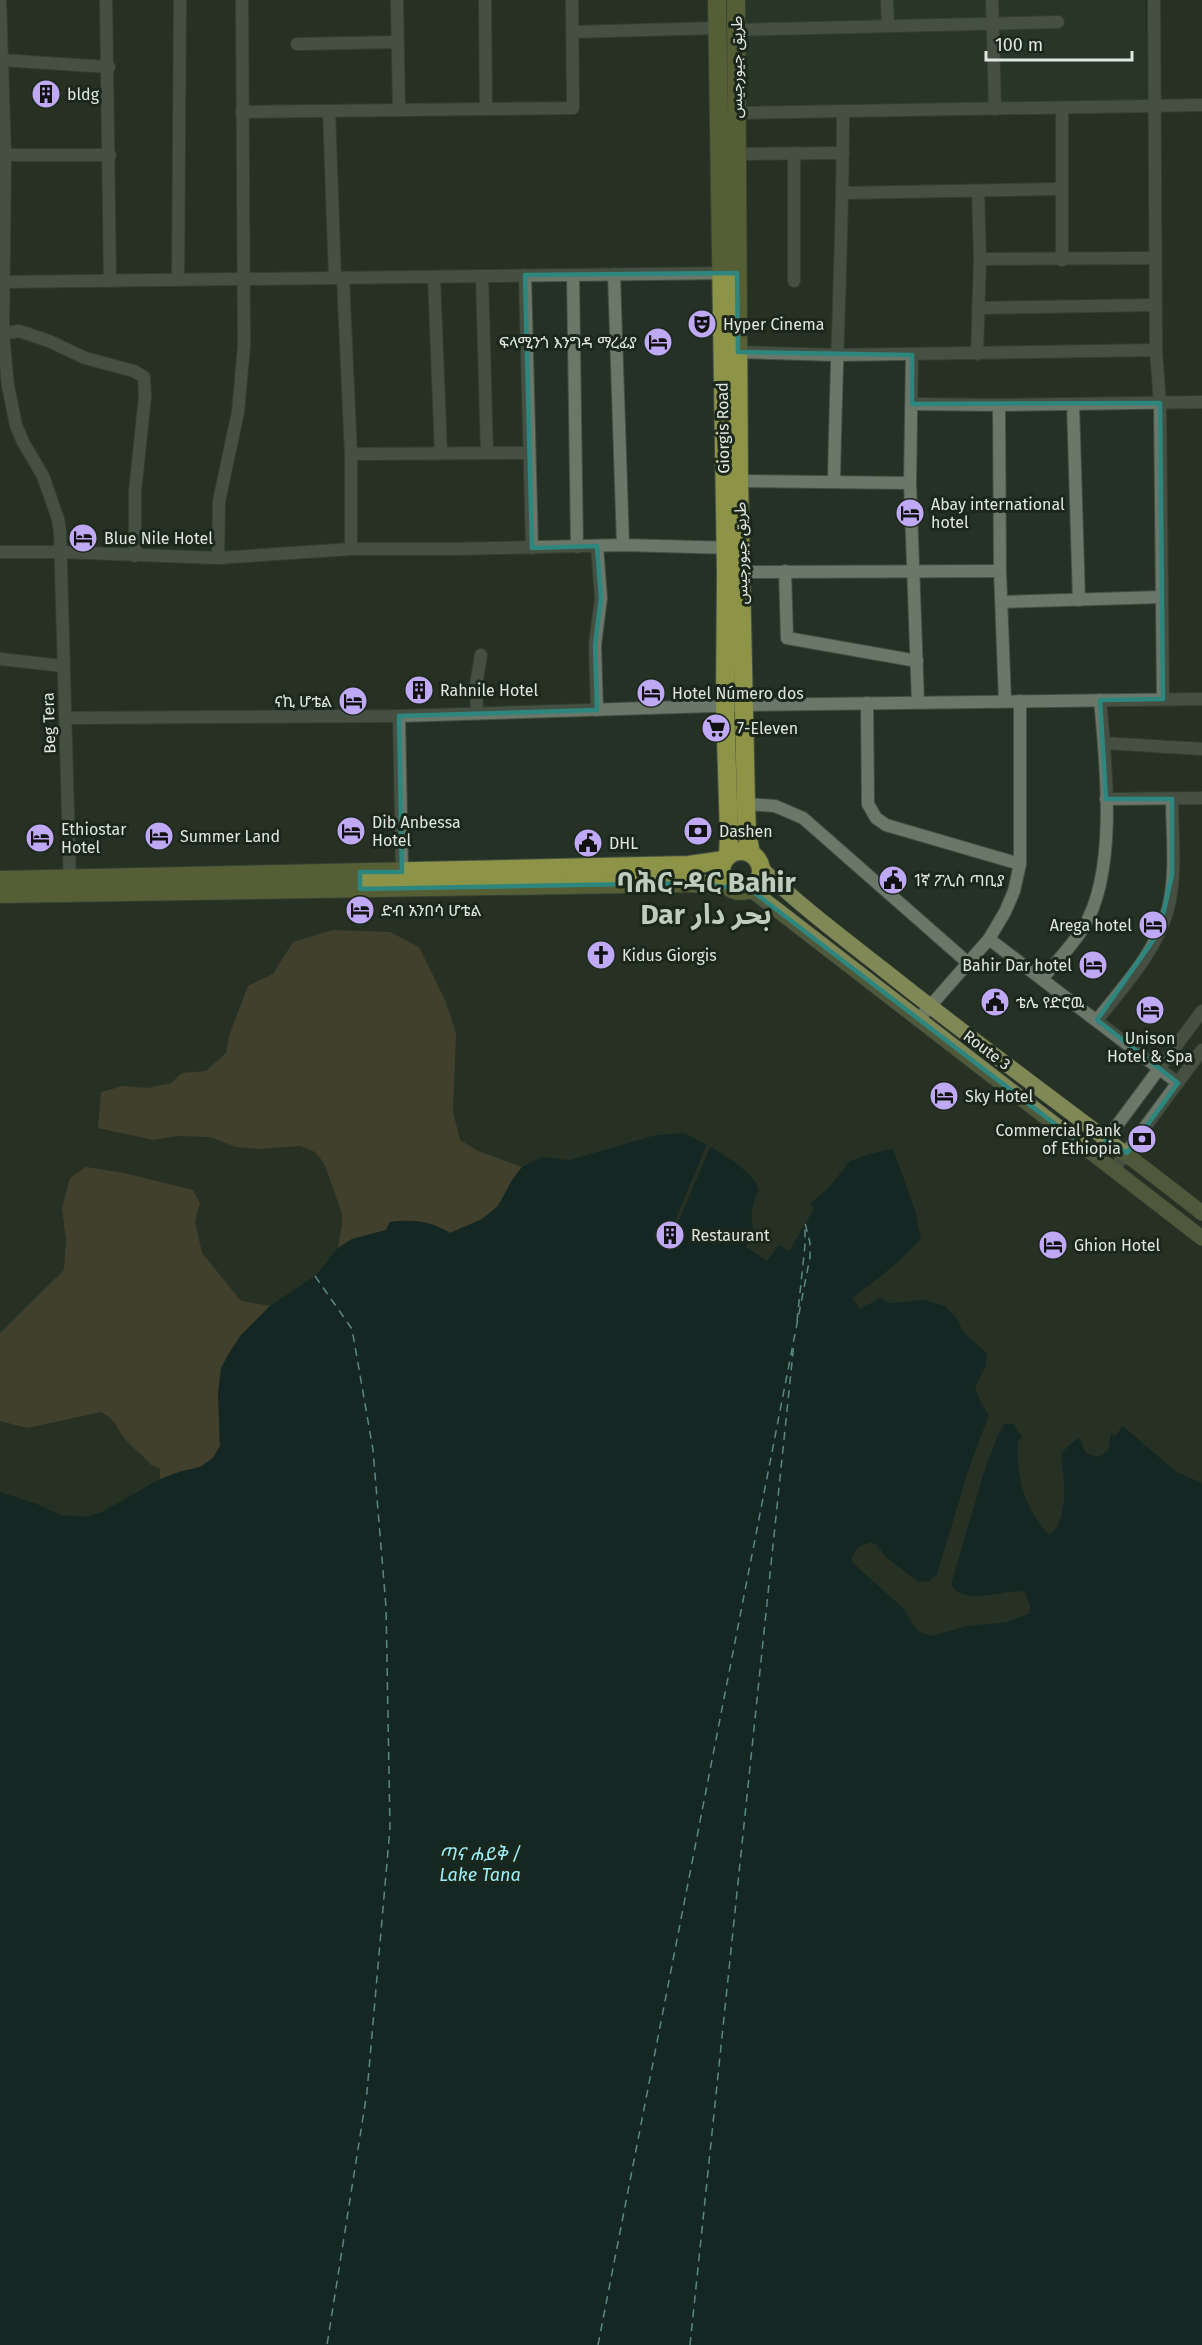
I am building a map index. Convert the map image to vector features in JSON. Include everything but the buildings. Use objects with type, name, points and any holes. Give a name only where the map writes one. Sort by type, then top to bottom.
[{"type":"highway","name":"Giorgis Road","points":[[717,0],[717,28],[727,113],[732,548]]},
{"type":"highway","name":"طريق جيورجيس","points":[[736,0],[736,30],[727,113],[736,154],[729,273],[738,352],[739,481],[732,548],[734,705],[746,804],[747,834],[756,861]]},
{"type":"highway","points":[[727,886],[721,871],[726,858],[729,835],[734,705]]},
{"type":"highway","points":[[0,894],[70,886],[360,881],[412,877],[628,875],[727,886],[740,891],[750,890],[759,880],[756,861],[739,851],[726,858],[628,875]]},
{"type":"highway","points":[[0,880],[70,886]]},
{"type":"main road","points":[[756,861],[788,894],[930,1006],[1202,1213]]},
{"type":"main road","name":"Route 3","points":[[750,890],[1202,1238]]},
{"type":"street","name":"Beg Tera","points":[[0,0],[2,334],[6,408],[43,476],[55,508],[60,531],[70,886]]},
{"type":"street","points":[[106,0],[109,67],[110,281]]},
{"type":"street","points":[[178,280],[180,0]]},
{"type":"street","points":[[218,558],[219,501],[238,412],[244,345],[242,0]]},
{"type":"street","points":[[397,0],[399,110]]},
{"type":"street","points":[[485,0],[486,109]]},
{"type":"street","points":[[242,112],[573,108],[572,0]]},
{"type":"street","points":[[887,0],[888,26]]},
{"type":"street","points":[[992,0],[995,109]]},
{"type":"street","points":[[1154,0],[1156,350],[1160,403],[1163,699]]},
{"type":"street","points":[[736,30],[1058,22]]},
{"type":"street","points":[[572,32],[717,28]]},
{"type":"street","points":[[297,44],[397,42]]},
{"type":"street","points":[[1,59],[109,67]]},
{"type":"street","points":[[727,113],[1202,105]]},
{"type":"street","points":[[1062,108],[1062,260]]},
{"type":"street","points":[[329,111],[351,454],[351,549]]},
{"type":"street","points":[[834,482],[836,355],[843,193],[843,111]]},
{"type":"street","points":[[794,153],[794,281]]},
{"type":"street","points":[[736,154],[843,153]]},
{"type":"street","points":[[2,155],[110,155]]},
{"type":"street","points":[[843,193],[1061,189]]},
{"type":"street","points":[[977,354],[980,259],[978,192]]},
{"type":"street","points":[[980,259],[1155,258]]},
{"type":"street","points":[[2,286],[110,281],[729,273]]},
{"type":"street","points":[[614,274],[623,544]]},
{"type":"street","points":[[525,275],[532,548]]},
{"type":"street","points":[[573,275],[577,547]]},
{"type":"street","points":[[482,276],[487,453]]},
{"type":"street","points":[[434,277],[441,453]]},
{"type":"street","points":[[978,308],[1156,304]]},
{"type":"street","points":[[2,334],[18,331],[49,341],[85,358],[134,371],[144,377],[145,396],[135,492],[135,556]]},
{"type":"street","points":[[738,352],[912,355],[1156,350]]},
{"type":"street","points":[[912,355],[910,483],[918,702]]},
{"type":"street","points":[[912,404],[1202,402]]},
{"type":"street","points":[[1073,404],[1079,600]]},
{"type":"street","points":[[999,405],[1000,571],[1005,701]]},
{"type":"street","points":[[351,454],[528,453]]},
{"type":"street","points":[[739,481],[910,483]]},
{"type":"street","points":[[0,552],[218,558],[351,549],[532,548],[623,544],[732,548]]},
{"type":"street","points":[[597,546],[601,598],[595,645],[597,710]]},
{"type":"street","points":[[785,571],[787,638],[916,661]]},
{"type":"street","points":[[733,572],[1000,571]]},
{"type":"street","points":[[1002,602],[1162,597]]},
{"type":"street","points":[[477,713],[476,685],[481,655]]},
{"type":"street","points":[[0,659],[63,666]]},
{"type":"street","points":[[66,718],[399,716],[734,705],[1202,699]]},
{"type":"street","points":[[1042,979],[1084,927],[1096,899],[1103,867],[1106,799],[1100,700]]},
{"type":"street","points":[[918,1020],[989,939],[1014,891],[1020,864],[1020,701]]},
{"type":"street","points":[[867,703],[868,804],[876,818],[886,825],[1020,864]]},
{"type":"street","points":[[399,716],[412,877]]},
{"type":"street","points":[[1104,743],[1202,749]]},
{"type":"street","points":[[1106,799],[1202,798]]},
{"type":"street","points":[[1097,1020],[1145,959],[1168,908],[1172,875],[1172,799]]},
{"type":"street","points":[[746,804],[775,806],[803,818],[967,962]]},
{"type":"street","points":[[989,939],[1178,1083]]},
{"type":"street","points":[[1095,1155],[1202,1011]]},
{"type":"street","points":[[1114,1169],[1202,1050]]},
{"type":"highlighted area","points":[[737,273],[738,352],[912,355],[912,404],[1160,403],[1163,699],[1100,700],[1106,799],[1172,799],[1172,875],[1159,932],[1097,1020],[1178,1083],[1127,1153],[1107,1140],[1095,1155],[751,890],[689,883],[360,889],[360,872],[402,872],[399,716],[597,710],[595,645],[601,598],[597,546],[532,548],[525,275]]},
{"type":"shaded area","points":[[741,0],[1145,0],[1147,101],[742,105]]},
{"type":"shaded area","points":[[333,930],[390,932],[419,947],[445,1000],[456,1033],[453,1112],[460,1140],[478,1151],[522,1167],[499,1204],[476,1222],[450,1233],[421,1222],[390,1222],[386,1230],[352,1239],[338,1248],[342,1213],[324,1163],[315,1152],[300,1146],[259,1149],[236,1147],[211,1137],[177,1136],[154,1140],[98,1128],[101,1092],[123,1086],[148,1088],[171,1083],[182,1073],[206,1071],[226,1053],[229,1036],[248,986],[273,974],[293,942]]},
{"type":"shaded area","points":[[86,1167],[124,1173],[193,1190],[200,1203],[195,1221],[202,1253],[241,1301],[270,1306],[241,1335],[218,1393],[220,1446],[213,1458],[200,1467],[160,1479],[160,1468],[151,1465],[127,1441],[114,1422],[101,1412],[27,1428],[0,1421],[0,1333],[64,1270],[66,1240],[62,1208],[70,1178]]},
{"type":"water","name":"ጣና ሐይቅ / Lake Tana","points":[[684,1133],[738,1165],[755,1182],[759,1190],[752,1210],[754,1231],[745,1246],[767,1261],[779,1245],[789,1251],[814,1209],[810,1204],[830,1186],[850,1161],[893,1149],[915,1210],[921,1239],[897,1263],[853,1298],[860,1309],[880,1298],[889,1303],[924,1300],[945,1306],[957,1319],[964,1333],[987,1353],[986,1366],[975,1387],[989,1415],[970,1465],[937,1574],[929,1581],[918,1582],[885,1556],[877,1545],[870,1542],[858,1547],[852,1557],[853,1563],[903,1608],[917,1630],[930,1636],[967,1626],[1008,1622],[1030,1613],[1030,1605],[1024,1592],[972,1596],[956,1590],[951,1584],[985,1469],[1004,1424],[1013,1424],[1023,1438],[1018,1440],[1017,1453],[1023,1492],[1034,1515],[1050,1535],[1061,1518],[1063,1508],[1064,1485],[1061,1453],[1079,1437],[1086,1453],[1098,1457],[1108,1450],[1111,1434],[1115,1436],[1123,1426],[1175,1471],[1202,1483],[1202,2345],[0,2345],[0,1492],[37,1504],[60,1515],[85,1517],[102,1512],[160,1479],[200,1467],[213,1458],[220,1446],[218,1393],[221,1368],[229,1353],[241,1335],[270,1306],[315,1276],[338,1248],[352,1239],[386,1230],[390,1222],[421,1222],[450,1233],[482,1219],[498,1206],[522,1167],[542,1157],[569,1160],[656,1135]]},
{"type":"pier","points":[[707,1144],[711,1145],[676,1227],[686,1232],[678,1249],[654,1239],[662,1222],[673,1226]]},
{"type":"ferry route","points":[[598,2345],[810,1257],[810,1243],[805,1223]]},
{"type":"ferry route","points":[[797,1321],[805,1227]]},
{"type":"ferry route","points":[[315,1276],[352,1329],[373,1450],[386,1607],[390,1828],[367,2092],[327,2345]]},
{"type":"ferry route","points":[[690,2345],[794,1343]]},
{"type":"place","name":"bldg","points":[[46,94]]},
{"type":"place","name":"Hyper Cinema","points":[[702,324]]},
{"type":"place","name":"ፍላሚንጎ እንግዳ ማረፊያ","points":[[658,342]]},
{"type":"place","name":"Abay international hotel","points":[[910,513]]},
{"type":"place","name":"Blue Nile Hotel","points":[[83,538]]},
{"type":"place","name":"Rahnile Hotel","points":[[419,690]]},
{"type":"place","name":"Hotel Número dos","points":[[651,693]]},
{"type":"place","name":"ናኪ ሆቴል","points":[[353,701]]},
{"type":"place","name":"7-Eleven","points":[[716,728]]},
{"type":"place","name":"Dib Anbessa Hotel","points":[[351,831]]},
{"type":"place","name":"Dashen","points":[[698,831]]},
{"type":"place","name":"Summer Land","points":[[159,836]]},
{"type":"place","name":"Ethiostar Hotel","points":[[40,838]]},
{"type":"place","name":"DHL","points":[[588,843]]},
{"type":"place","name":"1ኛ ፖሊስ ጣቢያ","points":[[893,880]]},
{"type":"place","name":"ድብ አንበሳ ሆቴል","points":[[360,910]]},
{"type":"place","name":"Arega hotel","points":[[1153,925]]},
{"type":"place","name":"Kidus Giorgis","points":[[601,955]]},
{"type":"place","name":"Bahir Dar hotel","points":[[1093,965]]},
{"type":"place","name":"ቴሌ የድሮዉ","points":[[995,1002]]},
{"type":"place","name":"Unison Hotel & Spa","points":[[1150,1010]]},
{"type":"place","name":"Sky Hotel","points":[[944,1096]]},
{"type":"place","name":"Commercial Bank of Ethiopia","points":[[1142,1139]]},
{"type":"place","name":"Restaurant","points":[[670,1235]]},
{"type":"place","name":"Ghion Hotel","points":[[1053,1245]]},
{"type":"district","name":"ባሕር-ዳር Bahir Dar بحر دار","points":[[706,898]]}]
